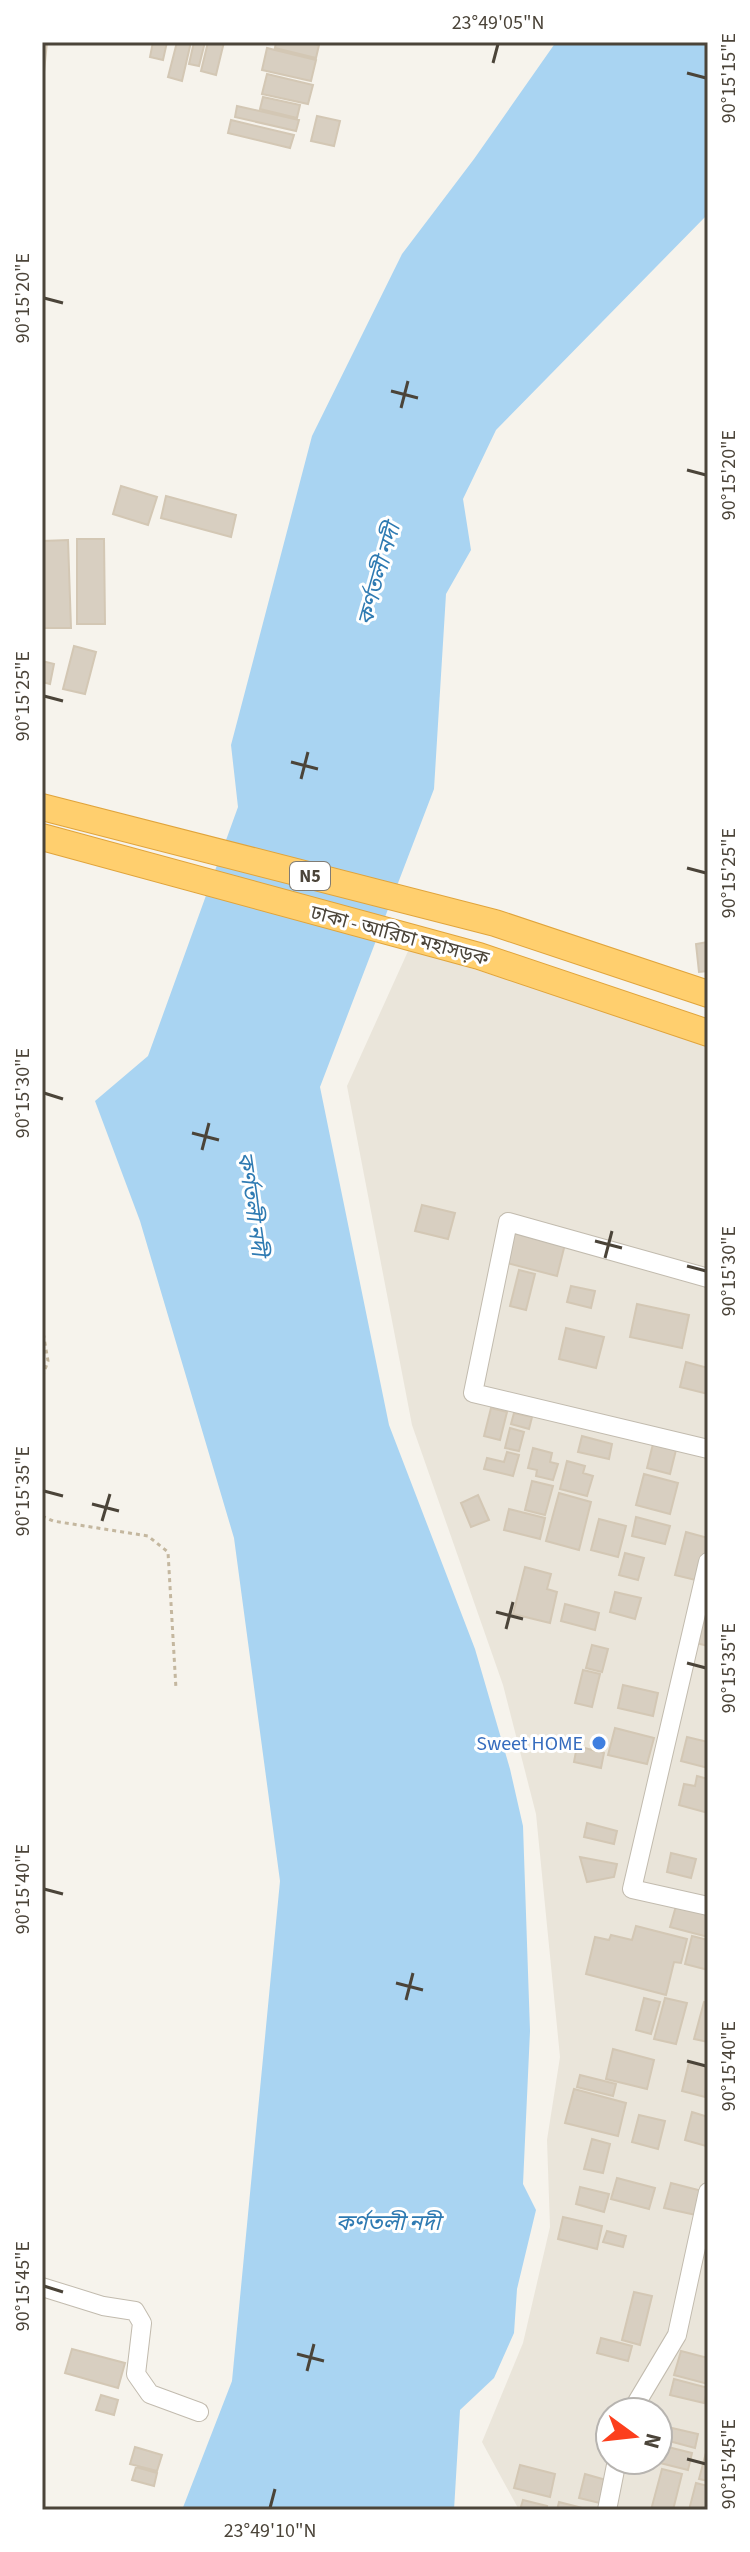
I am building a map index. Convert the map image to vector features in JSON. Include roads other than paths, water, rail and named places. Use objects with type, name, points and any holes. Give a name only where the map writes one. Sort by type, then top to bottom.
[{"type":"highway","name":"ঢাকা - আরিচা মহাসড়ক","points":[[42,807],[495,923],[708,994]]},
{"type":"highway","name":"ঢাকা - আরিচা মহাসড়ক","points":[[42,837],[479,956],[708,1033]]},
{"type":"street","points":[[708,1278],[508,1222],[473,1393],[708,1449]]},
{"type":"street","points":[[708,1562],[632,1889],[708,1906]]},
{"type":"street","points":[[641,2396],[677,2335],[708,2192]]},
{"type":"street","points":[[42,2287],[103,2306],[135,2311],[142,2323],[136,2374],[150,2394],[199,2412]]},
{"type":"street","points":[[607,2510],[614,2476]]},
{"type":"water","name":"কর্ণতলী নদী","points":[[556,42],[708,42],[708,214],[496,430],[463,499],[471,550],[446,594],[434,789],[320,1087],[389,1425],[475,1649],[523,1826],[530,2031],[523,2184],[536,2210],[517,2289],[514,2333],[494,2378],[460,2410],[454,2510],[182,2510],[232,2381],[280,1881],[234,1538],[140,1221],[95,1101],[148,1056],[238,807],[231,745],[312,436],[402,254],[474,159]]},
{"type":"place","name":"Sweet HOME","points":[[599,1743]]}]
